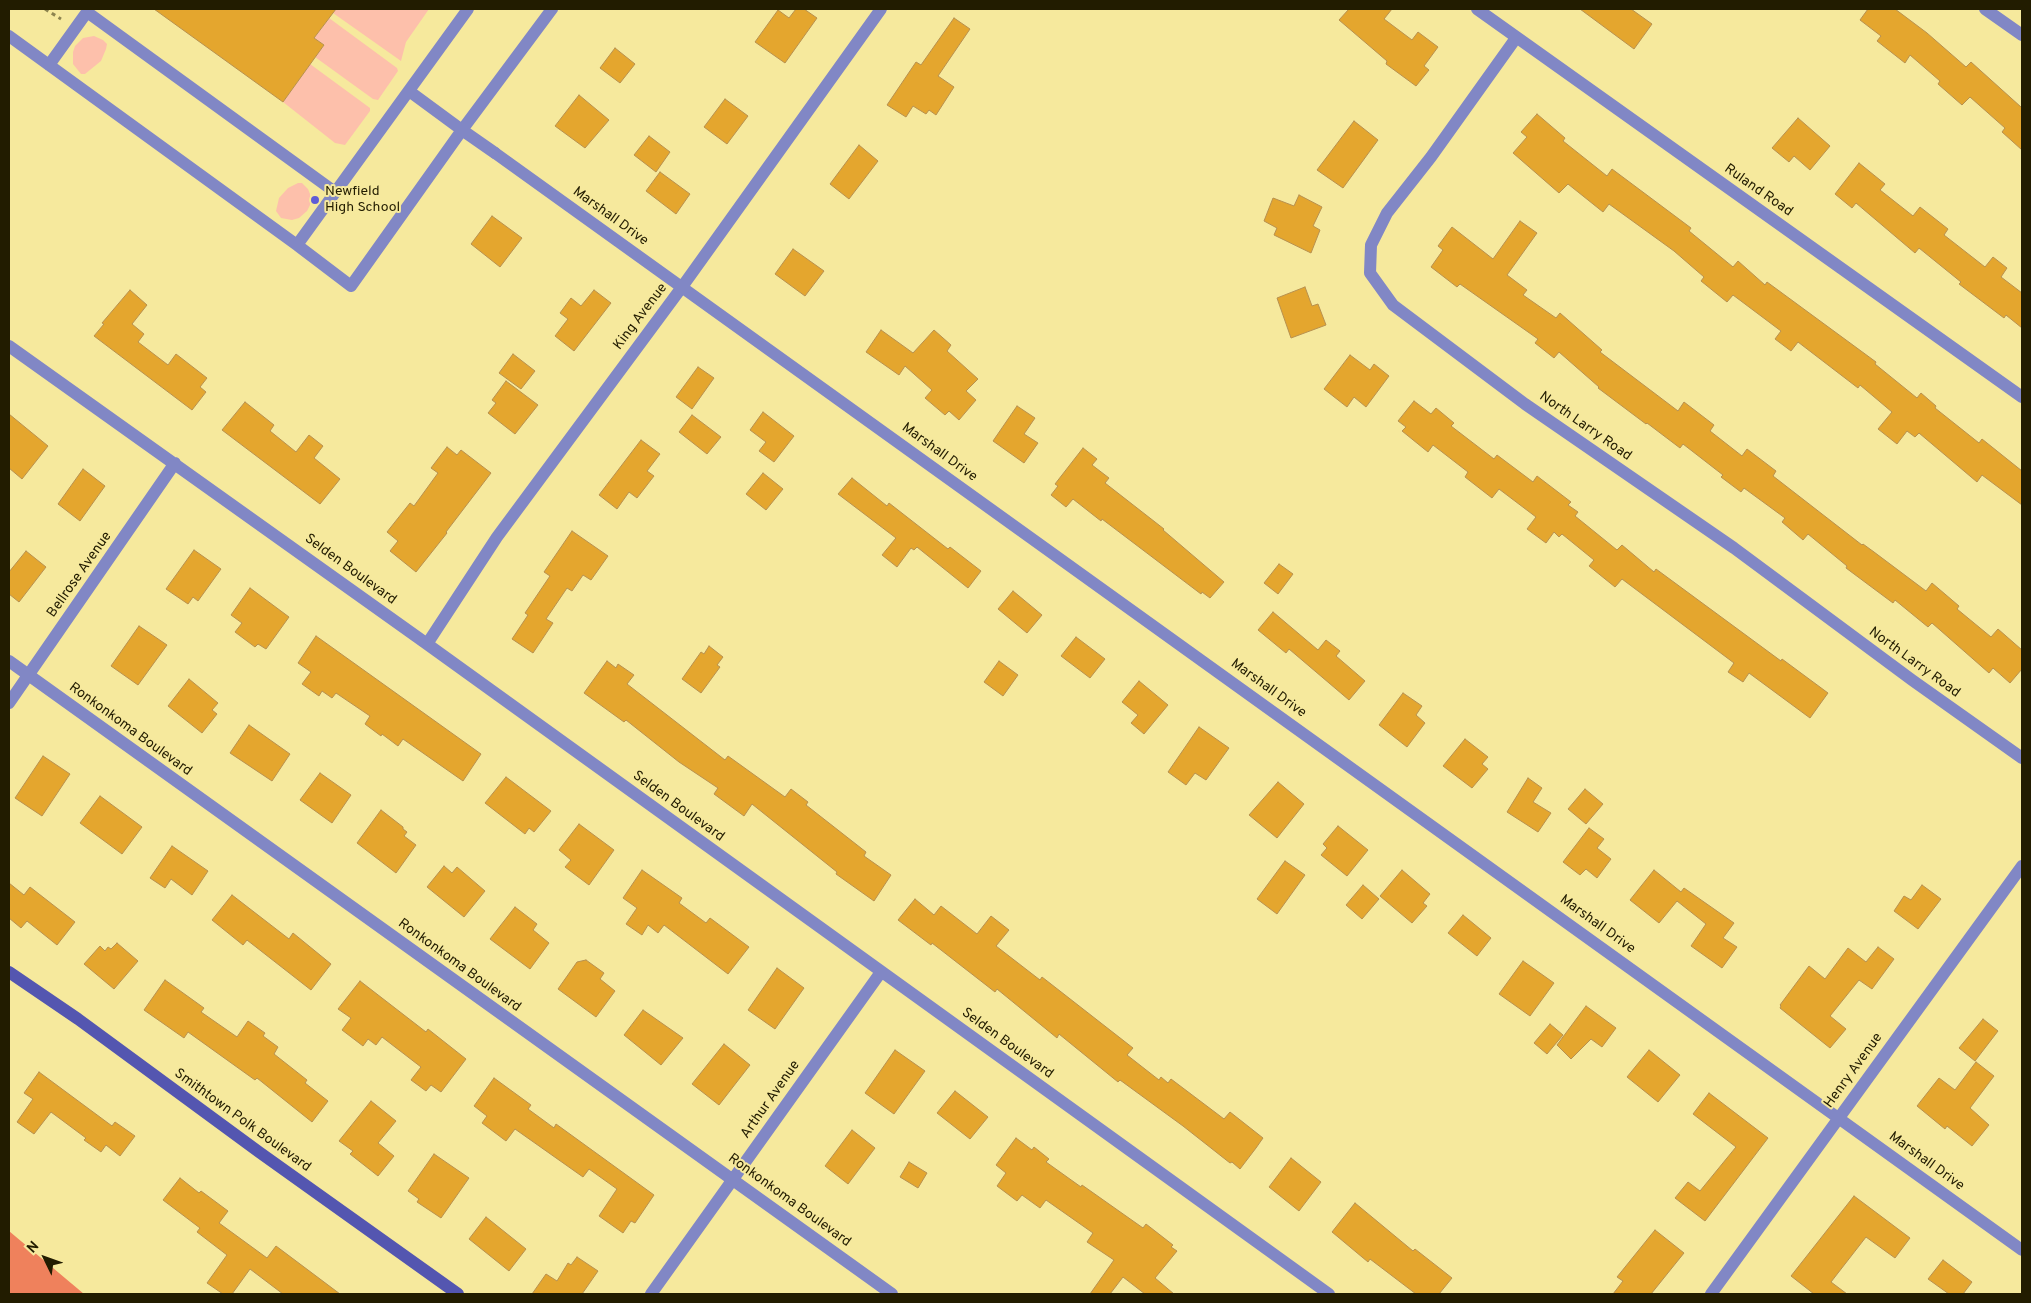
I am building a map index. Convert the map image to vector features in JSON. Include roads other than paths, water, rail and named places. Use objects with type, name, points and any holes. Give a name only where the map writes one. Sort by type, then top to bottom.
[{"type":"street","points":[[297,245],[468,9]]},
{"type":"street","points":[[9,36],[351,286],[462,130],[552,9]]},
{"type":"street","name":"King Avenue","points":[[427,644],[497,537],[682,287],[881,9]]},
{"type":"street","name":"Ruland Road","points":[[1477,9],[2022,397]]},
{"type":"street","points":[[1986,9],[2022,35]]},
{"type":"street","points":[[49,65],[89,11],[335,192]]},
{"type":"street","name":"North Larry Road","points":[[1516,38],[1431,157],[1387,213],[1371,245],[1370,274],[1393,305],[1525,404],[1734,548],[1912,680],[2022,758]]},
{"type":"street","name":"Marshall Drive","points":[[409,91],[2022,1250]]},
{"type":"street","name":"Selden Boulevard","points":[[9,346],[175,463],[1329,1294]]},
{"type":"street","name":"Bellrose Avenue","points":[[9,703],[175,463]]},
{"type":"street","name":"Ronkonkoma Boulevard","points":[[9,661],[892,1294]]},
{"type":"street","name":"Henry Avenue","points":[[1712,1294],[2022,866]]},
{"type":"street","name":"Smithtown Polk Boulevard","points":[[9,972],[78,1018],[259,1152],[458,1294]]},
{"type":"street","name":"Arthur Avenue","points":[[651,1294],[881,972]]},
{"type":"place","name":"Newfield High School","points":[[315,200]]}]
